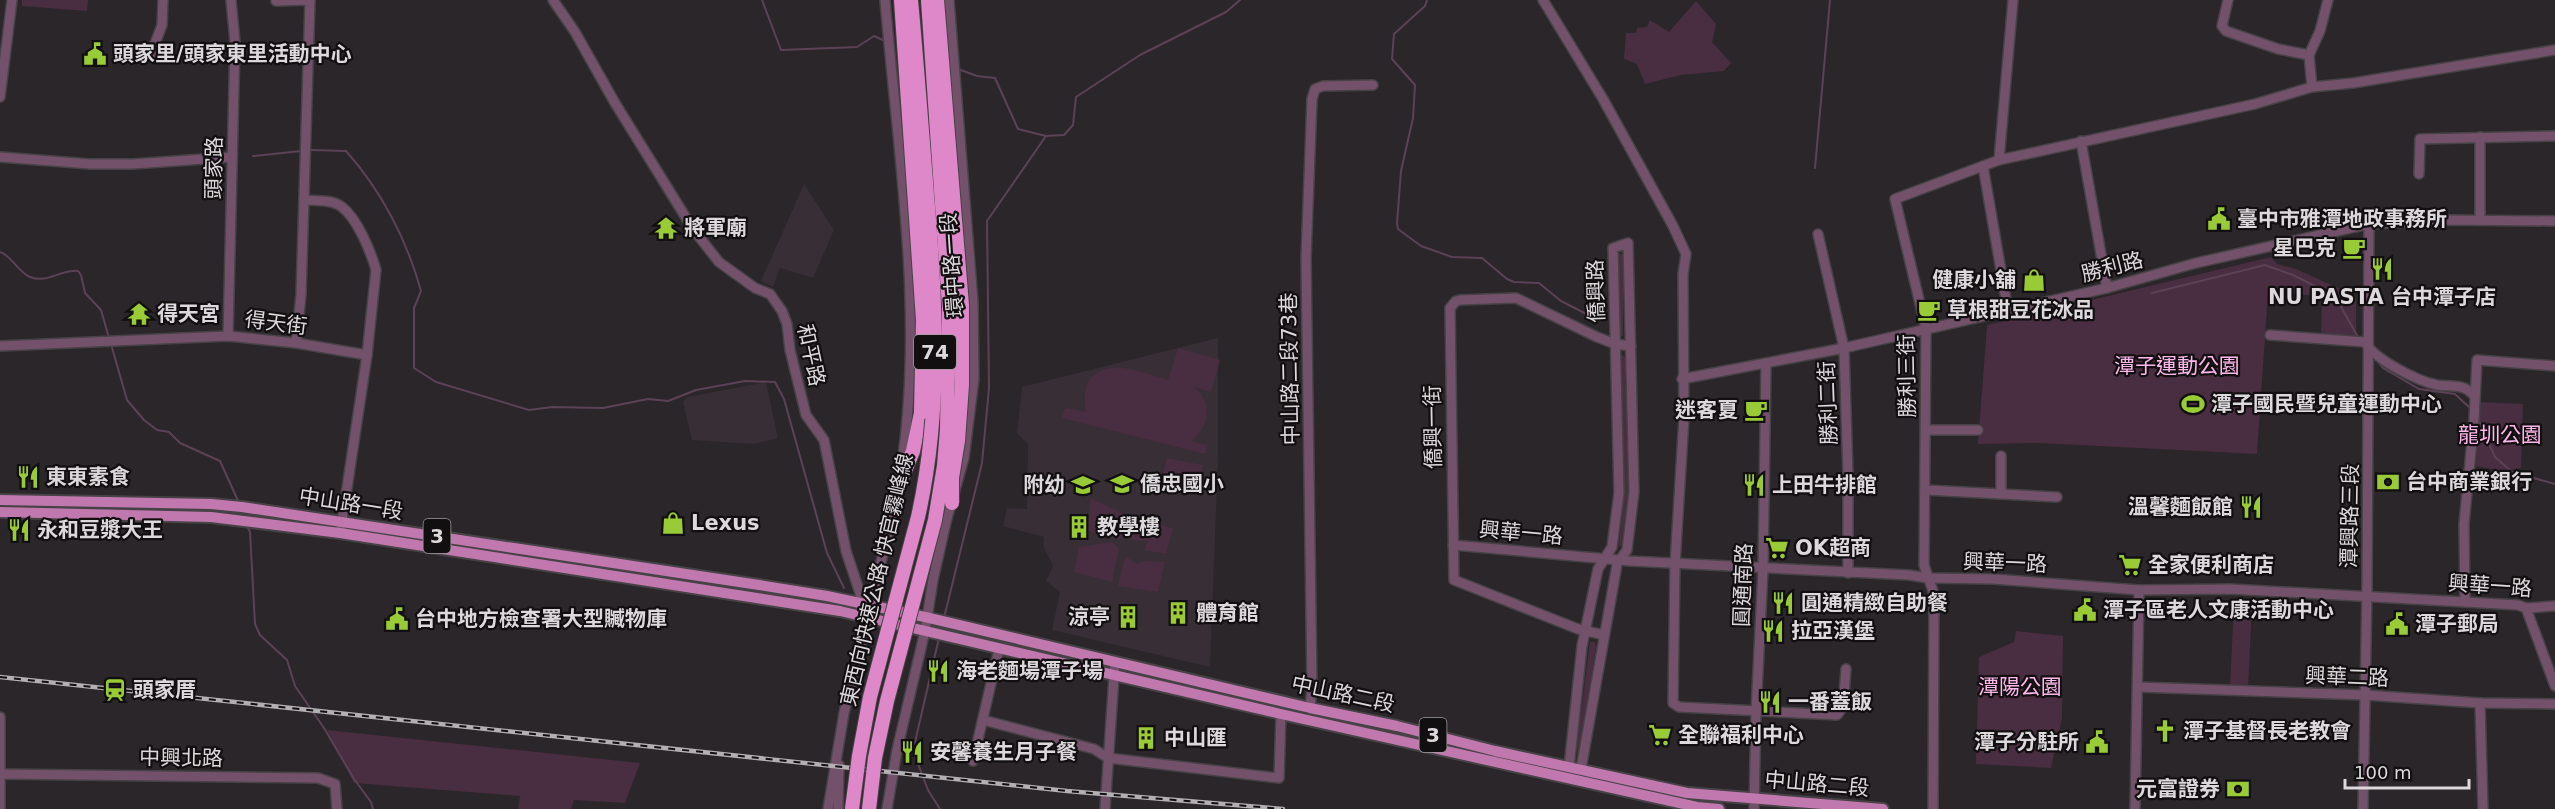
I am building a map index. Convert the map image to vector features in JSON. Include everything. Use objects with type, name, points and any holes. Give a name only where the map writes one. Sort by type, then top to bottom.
[{"type":"highway","points":[[897,490],[913,451],[921,414],[923,320],[901,0]]},
{"type":"highway","name":"東西向快速公路 快官霧峰線","points":[[852,809],[866,716],[920,508],[932,430],[934,307],[911,0]]},
{"type":"highway","name":"東西向快速公路 快官霧峰線","points":[[869,809],[875,758],[887,701],[937,511],[947,430],[949,306],[928,0]]},
{"type":"highway","points":[[937,0],[962,305],[962,385],[958,441],[952,478],[952,503]]},
{"type":"main road","name":"中山路一段","points":[[0,500],[211,504],[341,528],[759,585],[869,610]]},
{"type":"main road","name":"中山路一段","points":[[0,512],[211,518],[341,528]]},
{"type":"main road","name":"中山路二段","points":[[869,610],[926,617],[1310,708],[1687,793],[1754,804],[1883,809]]},
{"type":"main road","name":"中山路二段","points":[[869,610],[925,631],[999,649],[1697,807],[1719,809]]},
{"type":"street","points":[[0,97],[12,0]]},
{"type":"street","points":[[150,57],[162,25],[163,0]]},
{"type":"street","name":"頭家路","points":[[228,336],[234,42],[231,0]]},
{"type":"street","points":[[276,1],[310,0],[301,295],[296,343]]},
{"type":"street","name":"和平路","points":[[553,0],[576,32],[615,103],[693,229],[719,262],[755,288],[770,294],[782,311],[787,324],[790,350],[806,415],[824,440],[846,551],[861,596],[869,610]]},
{"type":"street","name":"環中路一段","points":[[838,751],[844,713],[897,490],[909,406],[911,320],[885,0]]},
{"type":"street","name":"環中路一段","points":[[886,809],[897,750],[925,631],[926,617],[964,458],[974,379],[974,302],[948,0]]},
{"type":"street","points":[[1543,0],[1603,99],[1686,254],[1683,274],[1684,418],[1676,564],[1673,703],[1679,707],[1837,715],[1843,707],[1846,669]]},
{"type":"street","points":[[1999,160],[2013,0]]},
{"type":"street","points":[[2228,0],[2222,26],[2226,31],[2278,49],[2309,55]]},
{"type":"street","points":[[2312,87],[2309,55],[2320,31],[2328,0]]},
{"type":"street","points":[[2008,310],[1983,166],[1999,160],[2081,141],[2255,104],[2312,87],[2353,83],[2555,50]]},
{"type":"street","name":"中山路二段73巷","points":[[1310,708],[1312,689],[1306,258],[1312,99],[1315,89],[1323,86],[1373,85]]},
{"type":"street","points":[[2419,174],[2420,139],[2555,136]]},
{"type":"street","points":[[2480,137],[2480,220]]},
{"type":"street","points":[[898,145],[902,150],[953,146],[961,139]]},
{"type":"street","points":[[2081,141],[2107,288]]},
{"type":"street","points":[[0,157],[122,164],[232,157]]},
{"type":"street","name":"勝利三街","points":[[1933,809],[1934,594],[1924,565],[1926,329],[1895,199],[1983,166]]},
{"type":"street","points":[[304,200],[331,202],[342,207],[359,230],[376,270],[367,355],[341,528]]},
{"type":"street","name":"勝利路","points":[[1682,380],[1844,348],[2107,288],[2196,264],[2369,224],[2555,220]]},
{"type":"street","name":"潭興路三段","points":[[2363,809],[2367,597],[2365,347],[2369,224]]},
{"type":"street","name":"勝利二街","points":[[1818,234],[1844,348],[1848,573]]},
{"type":"street","name":"僑興路","points":[[1569,767],[1585,631],[1598,569],[1612,547],[1619,493],[1613,249],[1628,243],[1634,492],[1627,550],[1620,560],[1612,590],[1581,769]]},
{"type":"street","name":"僑興一街","points":[[1604,635],[1585,631],[1454,580],[1450,320],[1452,304],[1460,300],[1516,298],[1615,344],[1631,346]]},
{"type":"street","points":[[2270,334],[2365,347],[2417,378],[2436,384],[2463,387],[2475,397]]},
{"type":"street","name":"得天街","points":[[0,346],[228,336],[296,343],[367,355]]},
{"type":"street","points":[[2465,602],[2464,524],[2475,409],[2476,360],[2555,366]]},
{"type":"street","name":"圓通南路","points":[[1754,804],[1763,569],[1766,363]]},
{"type":"street","points":[[1926,430],[1978,430]]},
{"type":"street","points":[[2001,456],[2001,494]]},
{"type":"street","points":[[1926,490],[2057,497]]},
{"type":"street","name":"興華一路","points":[[1453,545],[1676,564],[1909,575],[1928,578],[1993,579],[2139,590],[2221,589],[2518,605],[2526,608],[2555,606]]},
{"type":"street","points":[[2135,809],[2139,590]]},
{"type":"street","points":[[2526,608],[2555,686]]},
{"type":"street","points":[[973,761],[999,649]]},
{"type":"street","points":[[1105,809],[1115,662]]},
{"type":"street","name":"興華二路","points":[[2138,687],[2365,695],[2480,703],[2555,704]]},
{"type":"street","points":[[2480,703],[2483,809]]},
{"type":"street","points":[[983,720],[1094,749],[1108,758],[1279,778],[1281,714]]},
{"type":"street","points":[[0,717],[0,809]]},
{"type":"street","points":[[828,809],[838,751]]},
{"type":"street","points":[[838,751],[840,782],[838,809]]},
{"type":"street","name":"中興北路","points":[[0,774],[318,778],[335,784],[336,809]]},
{"type":"shaded area","points":[[804,184],[834,230],[813,278],[780,268],[773,287],[761,281]]},
{"type":"shaded area","name":"僑忠國小","points":[[1218,338],[1218,459],[1210,667],[1052,630],[1060,592],[1046,581],[1053,566],[1043,546],[1044,537],[1003,526],[1007,508],[1027,509],[1028,444],[1017,433],[1022,387]]},
{"type":"shaded area","points":[[766,382],[778,438],[754,444],[692,440],[683,402],[687,397]]},
{"type":"green space","points":[[22,0],[88,0],[87,11],[22,6]]},
{"type":"green space","points":[[1696,1],[1716,24],[1712,42],[1731,63],[1724,71],[1681,75],[1645,84],[1637,64],[1624,59],[1626,33],[1636,33],[1637,28],[1647,27],[1650,20],[1669,32]]},
{"type":"green space","points":[[1620,253],[1623,255],[1623,336],[1620,336],[1619,331],[1617,256]]},
{"type":"green space","name":"潭子運動公園","points":[[2271,257],[2277,264],[2296,269],[2356,296],[2356,335],[2321,335],[2322,296],[2268,293],[2257,454],[2040,443],[1978,444],[1987,325]]},
{"type":"green space","points":[[1178,348],[1220,360],[1211,392],[1194,387],[1204,400],[1207,414],[1202,429],[1191,441],[1208,445],[1205,454],[1062,418],[1065,408],[1086,412],[1087,385],[1100,371],[1109,368],[1129,369],[1168,380]]},
{"type":"green space","points":[[1621,356],[1625,358],[1629,491],[1621,546],[1619,546],[1624,490]]},
{"type":"green space","name":"龍圳公園","points":[[2479,402],[2523,404],[2521,468],[2502,471],[2476,466]]},
{"type":"green space","points":[[1167,458],[1203,465],[1199,484],[1162,479]]},
{"type":"green space","points":[[1091,498],[1126,515],[1121,540],[1087,531]]},
{"type":"green space","points":[[1135,514],[1173,529],[1166,554],[1144,550],[1148,541],[1131,540]]},
{"type":"green space","points":[[1112,542],[1119,548],[1112,582],[1074,572],[1079,547]]},
{"type":"green space","points":[[1127,557],[1136,564],[1145,561],[1165,562],[1158,592],[1118,586],[1124,560]]},
{"type":"green space","points":[[2234,605],[2252,606],[2248,688],[2230,686]]},
{"type":"green space","name":"潭陽公園","points":[[2016,631],[2063,636],[2062,718],[2051,768],[1976,764],[1979,657],[2014,642]]},
{"type":"green space","points":[[1590,642],[1595,642],[1596,646],[1578,756],[1577,745]]},
{"type":"green space","points":[[327,730],[640,763],[625,803],[574,800],[571,809],[518,809],[520,796],[354,783]]},
{"type":"waterway","points":[[762,0],[781,50],[857,47],[874,36],[885,41]]},
{"type":"waterway","points":[[958,69],[977,76],[995,78],[1018,129],[1046,136],[1064,135],[1073,125],[1076,97],[1140,55],[1226,12],[1240,0]]},
{"type":"waterway","points":[[1427,0],[1425,6],[1394,34],[1392,59],[1415,85],[1413,118],[1401,171],[1398,229],[1421,246],[1452,257],[1482,258],[1514,282],[1539,283],[1561,301],[1600,321]]},
{"type":"waterway","points":[[1815,168],[1830,0]]},
{"type":"waterway","points":[[944,618],[982,463],[989,388],[987,221],[1046,136]]},
{"type":"waterway","points":[[310,150],[346,151],[371,182],[391,216],[408,253],[421,291],[414,308],[414,368],[436,382],[529,410],[552,407],[603,408],[648,399],[668,401],[696,390],[745,381],[775,382],[784,399],[827,553],[844,588]]},
{"type":"waterway","points":[[253,156],[301,151]]},
{"type":"waterway","points":[[0,252],[25,274],[36,279],[78,271],[85,293],[101,310],[109,338]]},
{"type":"waterway","points":[[2152,293],[2265,265],[2293,275],[2335,296],[2358,337]]},
{"type":"waterway","points":[[111,344],[127,400],[144,420],[157,430],[169,432],[180,443],[220,461],[239,503]]},
{"type":"waterway","points":[[2375,358],[2383,368],[2419,389],[2455,394],[2472,410]]},
{"type":"waterway","points":[[2477,417],[2495,457],[2512,472],[2555,484]]},
{"type":"waterway","points":[[247,526],[250,532],[255,624],[260,635],[287,660],[295,686],[371,802],[373,809]]},
{"type":"waterway","points":[[939,638],[913,751],[928,790],[940,809]]},
{"type":"railway","points":[[0,677],[1067,791],[1283,809]]},
{"type":"place","name":"頭家里/頭家東里活動中心","points":[[95,54]]},
{"type":"place","name":"臺中市雅潭地政事務所","points":[[2219,219]]},
{"type":"place","name":"將軍廟","points":[[666,228]]},
{"type":"place","name":"星巴克","points":[[2354,248]]},
{"type":"place","name":"NU PASTA 台中潭子店","points":[[2382,269]]},
{"type":"place","name":"健康小舖","points":[[2034,280]]},
{"type":"place","name":"草根甜豆花冰品","points":[[1929,310]]},
{"type":"place","name":"得天宮","points":[[139,314]]},
{"type":"place","name":"潭子國民暨兒童運動中心","points":[[2193,404]]},
{"type":"place","name":"迷客夏","points":[[1756,410]]},
{"type":"place","name":"東東素食","points":[[28,477]]},
{"type":"place","name":"台中商業銀行","points":[[2388,482]]},
{"type":"place","name":"僑忠國小","points":[[1122,484]]},
{"type":"place","name":"附幼","points":[[1083,485]]},
{"type":"place","name":"上田牛排館","points":[[1754,485]]},
{"type":"place","name":"溫馨麵飯館","points":[[2251,507]]},
{"type":"place","name":"Lexus","points":[[673,523]]},
{"type":"place","name":"教學樓","points":[[1079,527]]},
{"type":"place","name":"永和豆漿大王","points":[[19,530]]},
{"type":"place","name":"OK超商","points":[[1777,548]]},
{"type":"place","name":"全家便利商店","points":[[2130,565]]},
{"type":"place","name":"圓通精緻自助餐","points":[[1783,603]]},
{"type":"place","name":"潭子區老人文康活動中心","points":[[2085,610]]},
{"type":"place","name":"體育館","points":[[1178,613]]},
{"type":"place","name":"涼亭","points":[[1128,617]]},
{"type":"place","name":"台中地方檢查署大型贓物庫","points":[[397,619]]},
{"type":"place","name":"潭子郵局","points":[[2397,624]]},
{"type":"place","name":"拉亞漢堡","points":[[1773,631]]},
{"type":"place","name":"海老麵場潭子場","points":[[938,671]]},
{"type":"place","name":"頭家厝","points":[[115,690]]},
{"type":"place","name":"一番蓋飯","points":[[1770,702]]},
{"type":"place","name":"潭子基督長老教會","points":[[2165,731]]},
{"type":"place","name":"全聯福利中心","points":[[1660,735]]},
{"type":"place","name":"中山匯","points":[[1146,738]]},
{"type":"place","name":"潭子分駐所","points":[[2097,742]]},
{"type":"place","name":"安馨養生月子餐","points":[[912,752]]},
{"type":"place","name":"元富證券","points":[[2238,789]]}]
